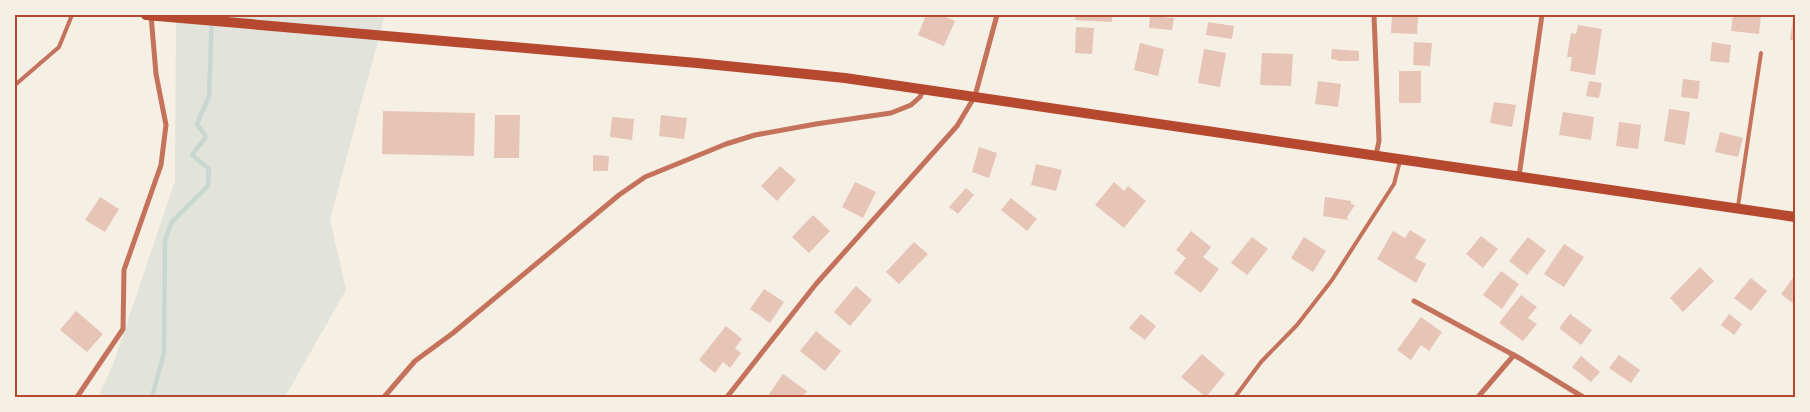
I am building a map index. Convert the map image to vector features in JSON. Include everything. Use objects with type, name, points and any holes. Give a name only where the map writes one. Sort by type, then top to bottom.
[{"type":"main road","points":[[146,15],[687,62],[845,78],[1795,217]]},
{"type":"street","points":[[727,397],[816,284],[957,126],[975,96],[997,15]]},
{"type":"street","points":[[1374,15],[1379,141],[1376,155]]},
{"type":"street","points":[[1519,177],[1542,15]]},
{"type":"street","points":[[77,397],[123,329],[124,270],[161,165],[166,124],[156,74],[151,16]]},
{"type":"street","points":[[384,397],[415,361],[460,327],[619,195],[645,177],[726,144],[754,135],[891,114],[911,105],[920,97],[924,89]]},
{"type":"street","points":[[1414,301],[1514,355],[1583,397]]},
{"type":"street","points":[[1478,397],[1514,355]]},
{"type":"lane","points":[[15,85],[59,46],[72,15]]},
{"type":"lane","points":[[1738,209],[1761,53]]},
{"type":"lane","points":[[1234,397],[1261,362],[1297,325],[1332,280],[1394,184],[1400,159]]},
{"type":"shaded area","points":[[176,15],[385,15],[330,219],[346,290],[285,397],[98,397],[112,367],[175,181]]},
{"type":"building","points":[[926,15],[941,15],[955,21],[944,46],[918,35]]},
{"type":"building","points":[[1076,15],[1112,15],[1112,22],[1075,20]]},
{"type":"building","points":[[1392,15],[1418,15],[1417,34],[1391,33]]},
{"type":"building","points":[[1733,15],[1761,15],[1759,34],[1731,31]]},
{"type":"building","points":[[1150,16],[1174,18],[1172,30],[1149,28]]},
{"type":"building","points":[[1793,18],[1795,18],[1795,40],[1790,40]]},
{"type":"building","points":[[1208,22],[1234,26],[1232,39],[1206,35]]},
{"type":"building","points":[[1578,25],[1602,29],[1595,75],[1570,71],[1572,57],[1567,57],[1571,33],[1576,34]]},
{"type":"building","points":[[1076,27],[1094,28],[1092,54],[1075,53]]},
{"type":"building","points":[[1414,42],[1432,43],[1430,66],[1413,65]]},
{"type":"building","points":[[1712,42],[1731,45],[1729,63],[1710,61]]},
{"type":"building","points":[[1140,43],[1164,49],[1158,76],[1134,70]]},
{"type":"building","points":[[1204,49],[1226,53],[1220,87],[1198,83]]},
{"type":"building","points":[[1332,49],[1359,51],[1359,61],[1337,61],[1331,59]]},
{"type":"building","points":[[1262,53],[1293,54],[1291,86],[1260,85]]},
{"type":"building","points":[[1399,71],[1421,71],[1421,103],[1399,103]]},
{"type":"building","points":[[1683,79],[1700,81],[1698,99],[1681,97]]},
{"type":"building","points":[[1318,81],[1341,84],[1338,107],[1315,104]]},
{"type":"building","points":[[1589,81],[1602,83],[1599,98],[1586,96]]},
{"type":"building","points":[[1494,102],[1516,105],[1512,127],[1490,123]]},
{"type":"building","points":[[1669,109],[1690,112],[1685,145],[1664,141]]},
{"type":"building","points":[[383,111],[475,113],[474,156],[382,154]]},
{"type":"building","points":[[1563,112],[1594,117],[1591,140],[1559,135]]},
{"type":"building","points":[[495,115],[520,115],[519,158],[494,158]]},
{"type":"building","points":[[661,115],[687,118],[684,139],[659,136]]},
{"type":"building","points":[[612,117],[634,119],[632,140],[610,137]]},
{"type":"building","points":[[1619,122],[1641,125],[1638,149],[1616,146]]},
{"type":"building","points":[[1720,132],[1743,138],[1738,157],[1715,152]]},
{"type":"building","points":[[979,147],[997,153],[989,178],[972,172]]},
{"type":"building","points":[[593,155],[609,156],[608,171],[593,171]]},
{"type":"building","points":[[1036,164],[1062,170],[1056,191],[1031,185]]},
{"type":"building","points":[[780,166],[796,180],[777,201],[761,186]]},
{"type":"building","points":[[855,182],[876,192],[863,218],[842,207]]},
{"type":"building","points":[[1114,182],[1124,191],[1128,186],[1146,201],[1124,228],[1095,205]]},
{"type":"building","points":[[966,188],[974,195],[958,214],[949,207]]},
{"type":"building","points":[[100,197],[119,209],[105,232],[85,220]]},
{"type":"building","points":[[1325,197],[1351,201],[1351,204],[1355,205],[1347,217],[1348,220],[1323,216]]},
{"type":"building","points":[[1011,198],[1037,219],[1027,231],[1001,210]]},
{"type":"building","points":[[813,215],[830,231],[809,253],[792,237]]},
{"type":"building","points":[[1410,230],[1426,240],[1415,258],[1426,264],[1416,283],[1377,259],[1393,231],[1405,238]]},
{"type":"building","points":[[1191,231],[1211,247],[1203,257],[1219,269],[1201,293],[1174,273],[1186,258],[1176,250]]},
{"type":"building","points":[[1481,236],[1498,249],[1483,268],[1466,254]]},
{"type":"building","points":[[1252,237],[1268,249],[1247,275],[1231,263]]},
{"type":"building","points":[[1304,237],[1326,251],[1313,272],[1291,258]]},
{"type":"building","points":[[1528,237],[1546,251],[1527,275],[1509,261]]},
{"type":"building","points":[[914,242],[928,254],[899,284],[886,272]]},
{"type":"building","points":[[1564,244],[1584,257],[1564,287],[1544,274]]},
{"type":"building","points":[[1700,267],[1714,281],[1683,312],[1670,298]]},
{"type":"building","points":[[1501,271],[1519,284],[1502,309],[1483,295]]},
{"type":"building","points":[[1795,275],[1795,305],[1781,294]]},
{"type":"building","points":[[1751,278],[1767,291],[1751,311],[1734,298]]},
{"type":"building","points":[[856,286],[872,300],[850,326],[834,312]]},
{"type":"building","points":[[764,289],[784,302],[770,323],[750,309]]},
{"type":"building","points":[[1521,295],[1537,307],[1528,318],[1537,324],[1523,341],[1499,323]]},
{"type":"building","points":[[76,311],[103,334],[87,352],[60,330]]},
{"type":"building","points":[[1141,314],[1156,326],[1145,340],[1129,328]]},
{"type":"building","points":[[1570,314],[1592,330],[1581,345],[1559,328]]},
{"type":"building","points":[[1729,314],[1742,324],[1734,335],[1721,325]]},
{"type":"building","points":[[1421,317],[1442,332],[1429,351],[1421,345],[1411,360],[1397,350]]},
{"type":"building","points":[[726,326],[742,339],[735,348],[741,353],[730,368],[723,362],[715,373],[699,360]]},
{"type":"building","points":[[816,331],[841,351],[825,371],[800,351]]},
{"type":"building","points":[[1202,354],[1225,374],[1206,397],[1181,377]]},
{"type":"building","points":[[1619,355],[1640,370],[1631,383],[1609,368]]},
{"type":"building","points":[[1581,356],[1600,372],[1591,382],[1572,367]]},
{"type":"building","points":[[783,374],[807,391],[802,397],[774,397],[769,394]]},
{"type":"waterway","points":[[152,397],[164,353],[165,240],[172,222],[208,186],[209,169],[192,155],[206,137],[197,124],[209,96],[212,15]]}]
